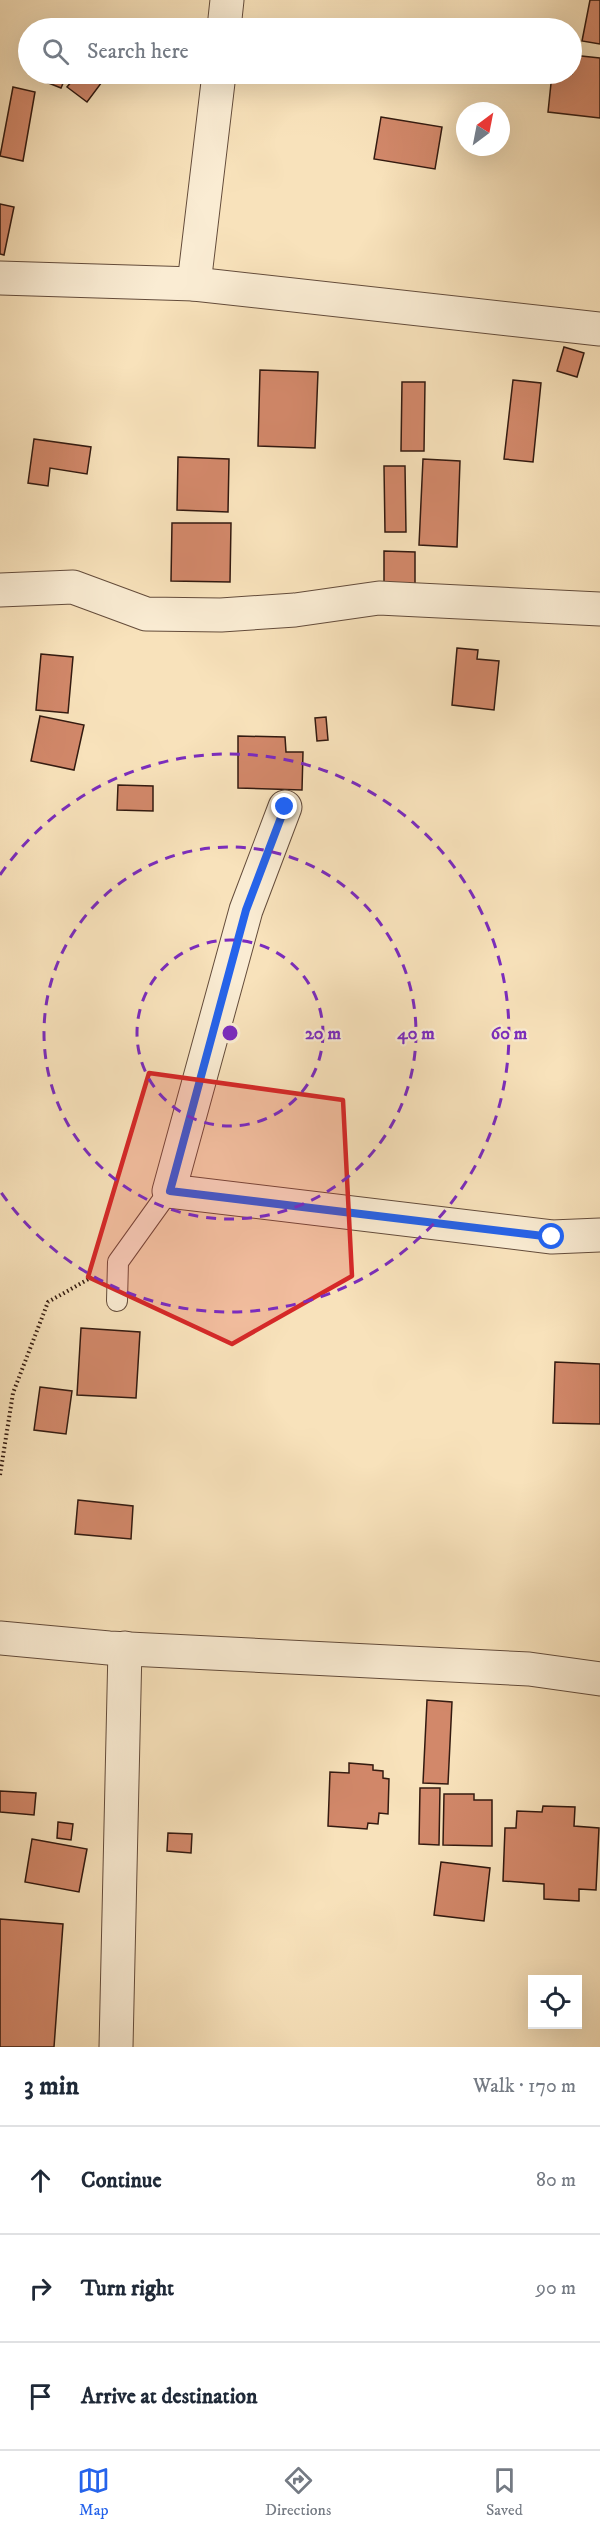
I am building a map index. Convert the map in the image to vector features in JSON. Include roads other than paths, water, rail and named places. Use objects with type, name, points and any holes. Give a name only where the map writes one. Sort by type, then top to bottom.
[{"type":"street","points":[[225,18],[227,0]]},
{"type":"street","points":[[194,284],[218,84]]},
{"type":"street","points":[[0,278],[194,284],[600,328]]},
{"type":"street","points":[[0,590],[73,587],[146,614],[221,615],[295,610],[379,598],[600,609]]},
{"type":"street","points":[[285,807],[246,910],[170,1191],[552,1237],[600,1235]]},
{"type":"street","points":[[0,1638],[125,1648],[529,1669],[600,1679]]},
{"type":"street","points":[[116,2047],[125,1648]]},
{"type":"lane","points":[[117,1301],[118,1262],[170,1191]]}]
